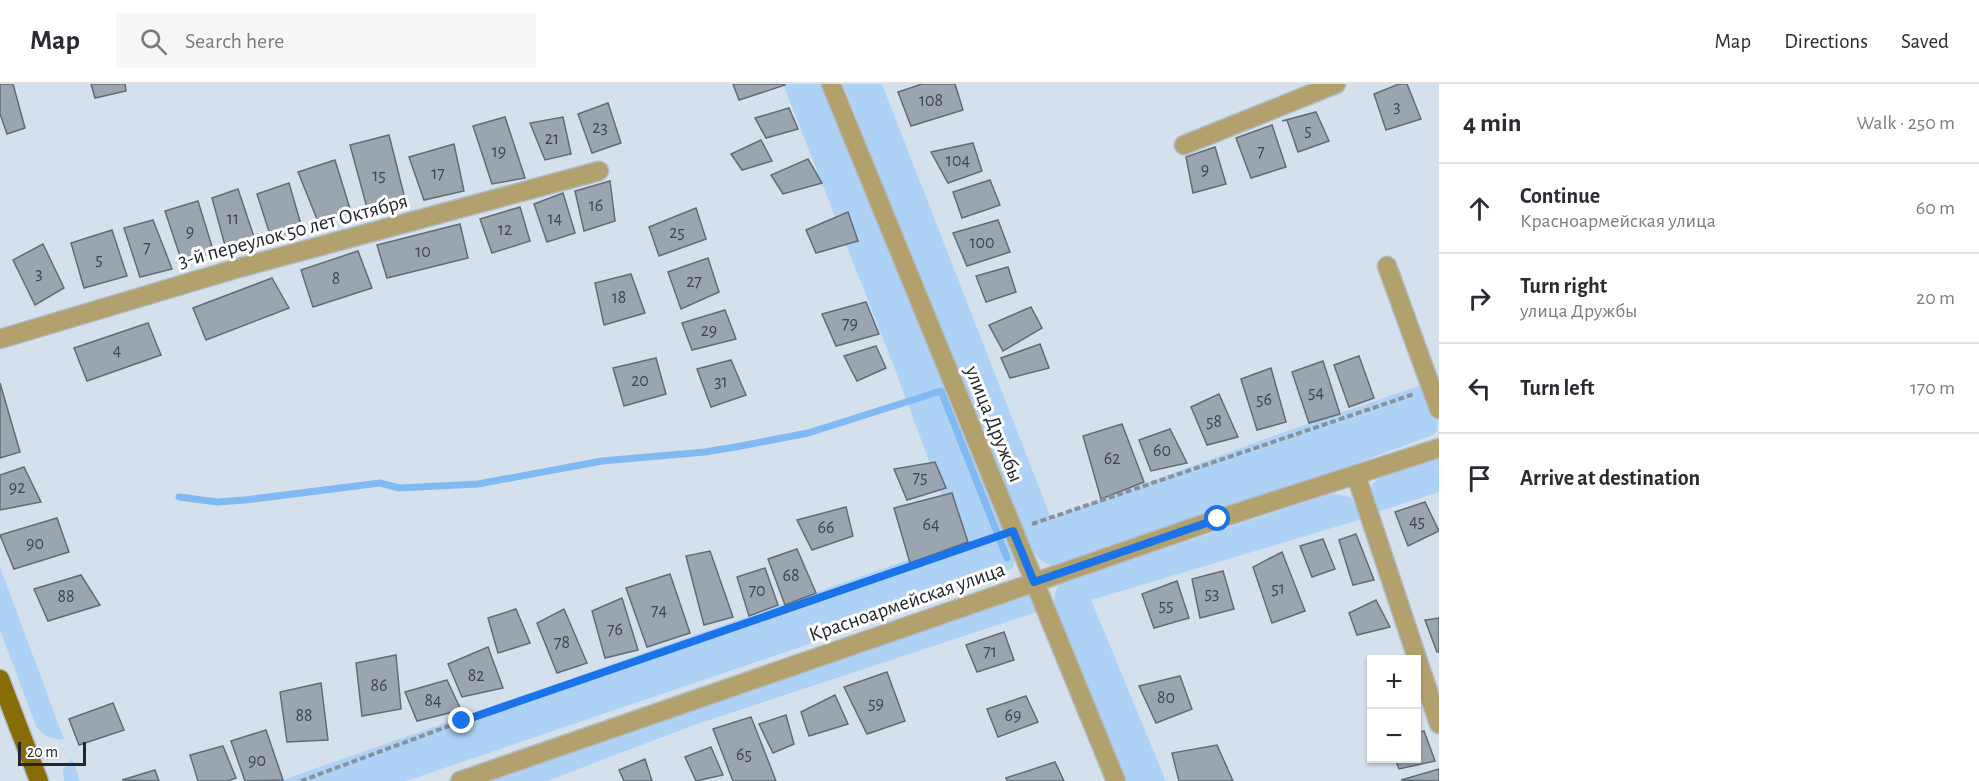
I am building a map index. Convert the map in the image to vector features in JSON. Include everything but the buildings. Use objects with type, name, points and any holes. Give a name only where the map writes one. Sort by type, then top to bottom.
[{"type":"main road","points":[[0,679],[39,781]]},
{"type":"street","name":"улица Дружбы","points":[[831,84],[1116,781]]},
{"type":"street","points":[[1184,145],[1336,84]]},
{"type":"street","name":"3-й переулок 50 лет Октября","points":[[0,339],[235,268],[599,171]]},
{"type":"street","points":[[1387,266],[1439,409]]},
{"type":"street","name":"Красноармейская улица","points":[[460,781],[1218,519],[1439,448]]},
{"type":"street","points":[[1356,475],[1439,724]]},
{"type":"path","points":[[301,781],[462,721],[1431,388]]},
{"type":"shaded area","points":[[783,84],[824,84],[1015,557],[1013,568],[809,644],[406,781],[280,781],[959,542],[893,364]]},
{"type":"shaded area","points":[[843,84],[882,84],[1051,518],[1276,435],[1422,385],[1438,422],[1437,431],[1433,435],[1186,526],[1061,566],[1043,562],[1031,548],[924,289]]},
{"type":"shaded area","points":[[1439,457],[1439,492],[1377,512],[1371,493],[1372,485],[1376,481],[1381,477]]},
{"type":"shaded area","points":[[1327,495],[1351,497],[1362,519],[1091,600],[1166,781],[1123,781],[1056,615],[1054,598],[1059,586],[1062,583]]},
{"type":"shaded area","points":[[0,567],[64,739],[48,737],[36,726],[0,630]]},
{"type":"shaded area","points":[[1028,590],[1040,611],[694,725],[547,781],[459,781]]},
{"type":"shaded area","points":[[72,758],[80,781],[64,781],[63,769]]},
{"type":"waterway","points":[[179,497],[217,502],[380,483],[399,488],[478,484],[602,461],[705,452],[808,433],[941,391],[1007,558]]},
{"type":"route","points":[[462,721],[1013,531],[1034,582],[1218,519]]}]
